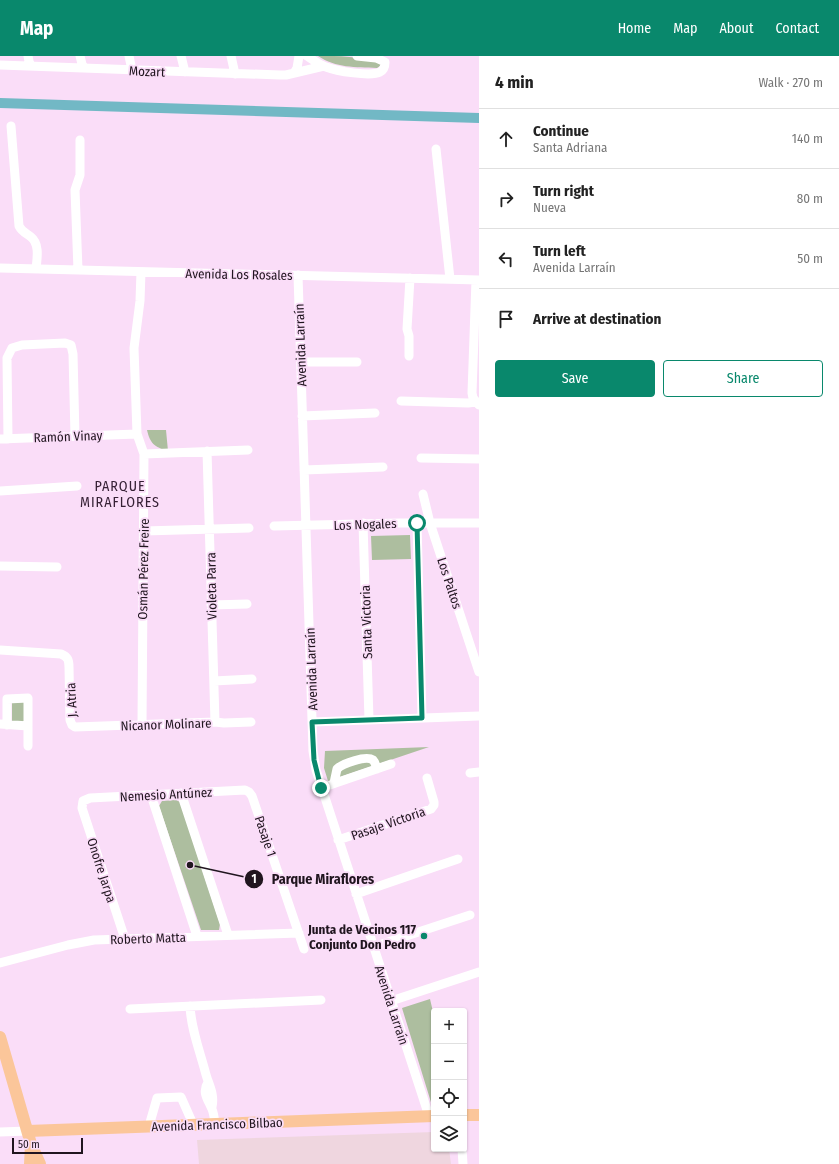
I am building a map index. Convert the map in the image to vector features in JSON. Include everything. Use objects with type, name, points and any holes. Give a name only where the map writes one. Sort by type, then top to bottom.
[{"type":"main road","points":[[0,1037],[31,1144],[40,1164]]},
{"type":"main road","points":[[467,1115],[479,1115]]},
{"type":"main road","name":"Avenida Francisco Bilbao","points":[[28,1131],[431,1116]]},
{"type":"main road","points":[[30,1164],[31,1144]]},
{"type":"street","points":[[28,56],[30,66]]},
{"type":"street","points":[[80,56],[83,68]]},
{"type":"street","points":[[130,56],[132,70]]},
{"type":"street","points":[[182,56],[185,72]]},
{"type":"street","points":[[232,56],[235,74]]},
{"type":"street","points":[[294,73],[299,56]]},
{"type":"street","points":[[307,56],[324,66],[337,70],[362,73],[379,73],[385,67],[385,62],[376,58],[357,56]]},
{"type":"street","name":"Mozart","points":[[0,65],[280,75],[324,66]]},
{"type":"street","points":[[11,126],[19,226],[22,231],[31,237],[37,244],[36,269]]},
{"type":"street","points":[[78,270],[75,190],[80,175],[80,140]]},
{"type":"street","points":[[436,149],[450,279]]},
{"type":"street","name":"Avenida Los Rosales","points":[[0,268],[478,280]]},
{"type":"street","name":"Osmán Pérez Freire","points":[[141,272],[140,301],[134,348],[136,434],[144,454],[142,725]]},
{"type":"street","name":"Avenida Larraín","points":[[298,275],[314,760],[321,788],[373,947],[431,1113]]},
{"type":"street","points":[[409,356],[409,336],[407,329],[410,278]]},
{"type":"street","points":[[401,401],[477,403],[472,393],[478,280]]},
{"type":"street","points":[[4,439],[7,358],[12,348],[22,345],[65,343],[71,345],[73,354],[74,436]]},
{"type":"street","points":[[301,362],[357,362]]},
{"type":"street","points":[[302,416],[375,413]]},
{"type":"street","name":"Ramón Vinay","points":[[4,439],[136,434]]},
{"type":"street","points":[[144,454],[248,450]]},
{"type":"street","name":"Violeta Parra","points":[[207,451],[215,722]]},
{"type":"street","points":[[421,458],[479,460]]},
{"type":"street","points":[[304,470],[383,467]]},
{"type":"street","points":[[0,492],[77,486]]},
{"type":"street","name":"Los Paltos","points":[[423,494],[430,523],[479,672]]},
{"type":"street","points":[[417,523],[422,718]]},
{"type":"street","name":"Los Nogales","points":[[274,526],[479,523]]},
{"type":"street","name":"Santa Victoria","points":[[363,524],[369,720]]},
{"type":"street","points":[[144,531],[249,528]]},
{"type":"street","points":[[0,566],[57,567]]},
{"type":"street","points":[[211,605],[247,604]]},
{"type":"street","name":"J. Atria","points":[[0,650],[61,654],[67,658],[69,667],[70,720],[72,725],[75,727],[80,727]]},
{"type":"street","points":[[214,681],[252,679]]},
{"type":"street","points":[[28,726],[3,724],[7,699],[28,698],[28,726],[28,746]]},
{"type":"street","points":[[312,722],[479,716]]},
{"type":"street","name":"Nicanor Molinare","points":[[80,727],[251,722]]},
{"type":"street","points":[[334,783],[337,769],[356,760],[371,760],[374,762],[377,769]]},
{"type":"street","points":[[321,788],[391,764]]},
{"type":"street","name":"Pasaje Victoria","points":[[338,840],[431,809],[434,802],[427,778]]},
{"type":"street","name":"Nemesio Antúnez","points":[[83,801],[90,798],[181,793],[242,790],[249,792]]},
{"type":"street","name":"Pasaje 1","points":[[249,792],[253,798],[304,949]]},
{"type":"street","points":[[181,793],[228,935]]},
{"type":"street","points":[[151,795],[197,936]]},
{"type":"street","name":"Onofre Jarpa","points":[[83,801],[82,808],[125,939]]},
{"type":"street","points":[[356,894],[458,859]]},
{"type":"street","points":[[373,947],[470,915]]},
{"type":"street","name":"Roberto Matta","points":[[0,963],[83,941],[298,933]]},
{"type":"street","points":[[391,1001],[479,972]]},
{"type":"street","points":[[130,1009],[321,1000]]},
{"type":"street","points":[[190,1006],[193,1028],[208,1082],[213,1094],[212,1107],[215,1123]]},
{"type":"street","points":[[149,1126],[157,1098],[181,1097],[193,1124]]},
{"type":"street","name":"Avenida Francisco Bilbao","points":[[0,1132],[28,1131]]},
{"type":"street","points":[[462,1152],[463,1164]]},
{"type":"shaded area","points":[[431,1132],[431,1152],[449,1152],[451,1164],[199,1164],[197,1140]]},
{"type":"green space","points":[[318,56],[342,56],[381,63],[377,68],[346,66],[332,63]]},
{"type":"green space","points":[[147,430],[166,430],[168,451],[153,444]]},
{"type":"green space","points":[[410,535],[411,559],[372,560],[371,536]]},
{"type":"green space","points":[[12,701],[25,701],[25,722],[12,721]]},
{"type":"green space","points":[[429,747],[328,781],[324,768],[325,751]]},
{"type":"green space","points":[[176,800],[180,802],[220,924],[219,930],[201,930],[159,806],[162,801]]},
{"type":"green space","points":[[430,999],[432,1008],[431,1102],[402,1008]]},
{"type":"waterway","points":[[0,103],[479,118]]},
{"type":"place","name":"Parque Miraflores","points":[[190,865]]},
{"type":"place","name":"Junta de Vecinos 117 Conjunto Don Pedro","points":[[424,936]]},
{"type":"district","name":"PARQUE MIRAFLORES","points":[[120,494]]},
{"type":"route","points":[[321,788],[314,760],[312,722],[422,718],[417,523]]}]
